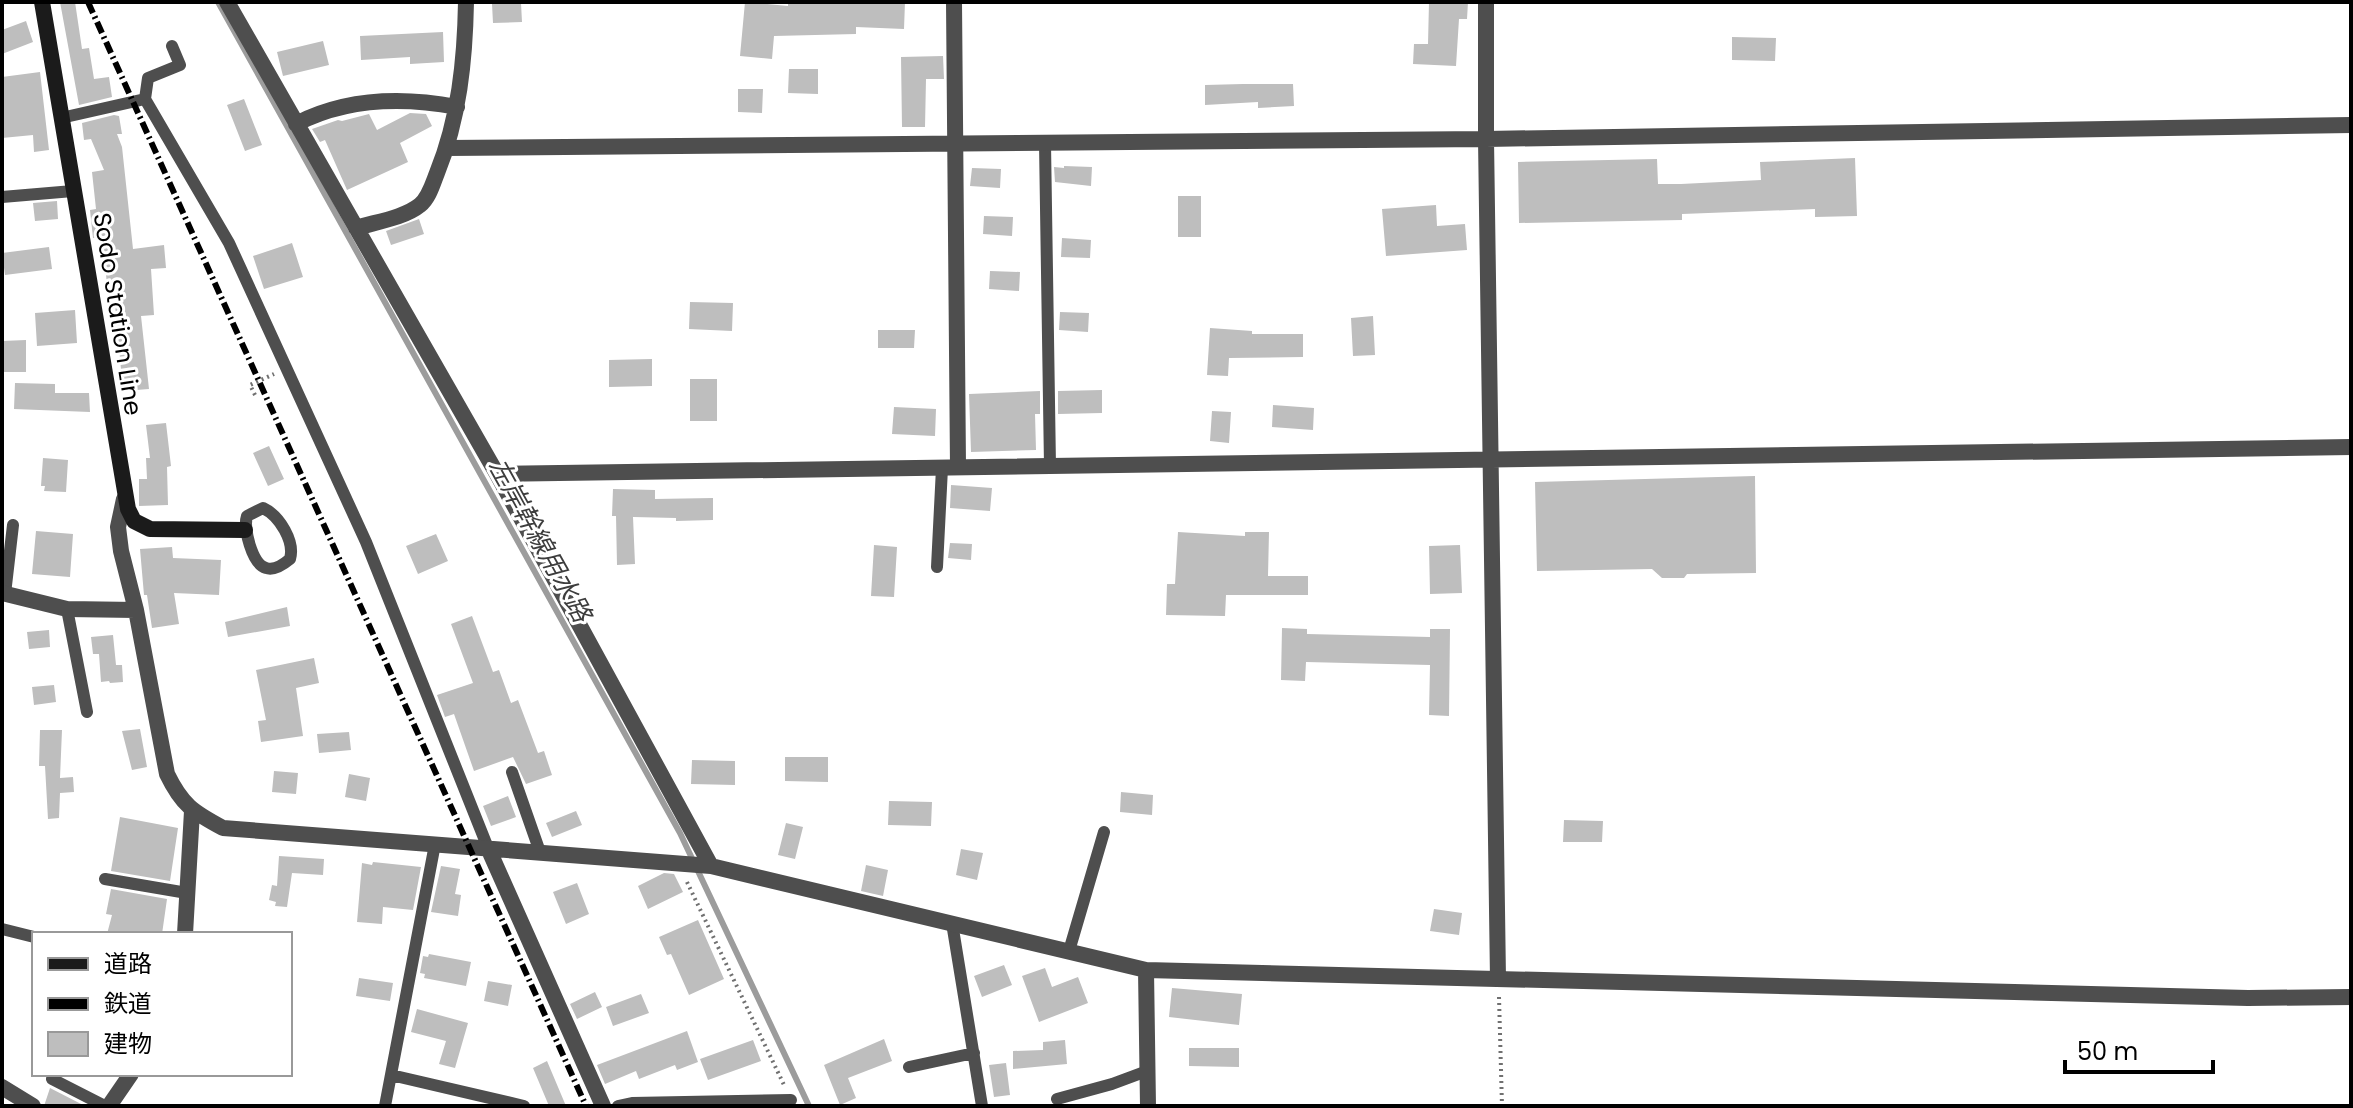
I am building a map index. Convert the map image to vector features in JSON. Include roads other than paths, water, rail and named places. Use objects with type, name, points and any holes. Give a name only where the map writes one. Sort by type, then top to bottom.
[{"type":"main road","name":"Sodo Station Line","points":[[42,2],[124,499]]},
{"type":"main road","points":[[124,499],[134,521],[150,529],[245,530]]},
{"type":"street","points":[[227,2],[497,474],[711,866]]},
{"type":"street","points":[[356,228],[423,204],[447,148],[457,107],[466,2]]},
{"type":"street","points":[[950,467],[954,2]]},
{"type":"street","points":[[1486,2],[1498,979]]},
{"type":"street","points":[[296,124],[334,108],[362,103],[410,100],[457,107]]},
{"type":"street","points":[[447,148],[1486,139],[2351,125]]},
{"type":"street","points":[[497,474],[2351,447]]},
{"type":"street","points":[[124,499],[118,527],[167,774],[177,796],[192,811],[223,828],[711,866],[1146,970],[2248,998],[2351,997]]},
{"type":"street","points":[[4,593],[67,609],[136,610]]},
{"type":"street","points":[[185,932],[192,811]]},
{"type":"street","points":[[488,848],[603,1106]]},
{"type":"street","points":[[1146,970],[1148,1106]]},
{"type":"street","points":[[107,1106],[130,1076]]},
{"type":"street","points":[[2,1087],[33,1106]]},
{"type":"lane","points":[[172,46],[180,65],[148,78],[145,99],[229,243],[359,528],[488,848]]},
{"type":"lane","points":[[61,118],[145,99]]},
{"type":"lane","points":[[1045,143],[1050,466]]},
{"type":"lane","points":[[2,197],[73,191]]},
{"type":"lane","points":[[937,567],[950,467]]},
{"type":"lane","points":[[263,508],[269,511],[285,533],[292,550],[290,559],[275,568],[266,568],[254,555],[245,530],[247,516],[251,512],[263,508]]},
{"type":"lane","points":[[4,593],[13,525]]},
{"type":"lane","points":[[67,609],[87,712]]},
{"type":"lane","points":[[512,772],[540,852]]},
{"type":"lane","points":[[1069,951],[1104,832]]},
{"type":"lane","points":[[385,1106],[435,844]]},
{"type":"lane","points":[[105,879],[187,893]]},
{"type":"lane","points":[[952,923],[982,1106]]},
{"type":"lane","points":[[2,929],[32,936]]},
{"type":"lane","points":[[909,1067],[974,1053]]},
{"type":"lane","points":[[1057,1099],[1147,1071]]},
{"type":"lane","points":[[391,1075],[524,1106]]},
{"type":"lane","points":[[52,1079],[107,1106]]},
{"type":"lane","points":[[618,1106],[632,1103],[791,1100]]},
{"type":"waterway","name":"左岸幹線用水路","points":[[218,2],[680,833],[809,1106]]},
{"type":"railway","points":[[88,2],[586,1106]]}]
